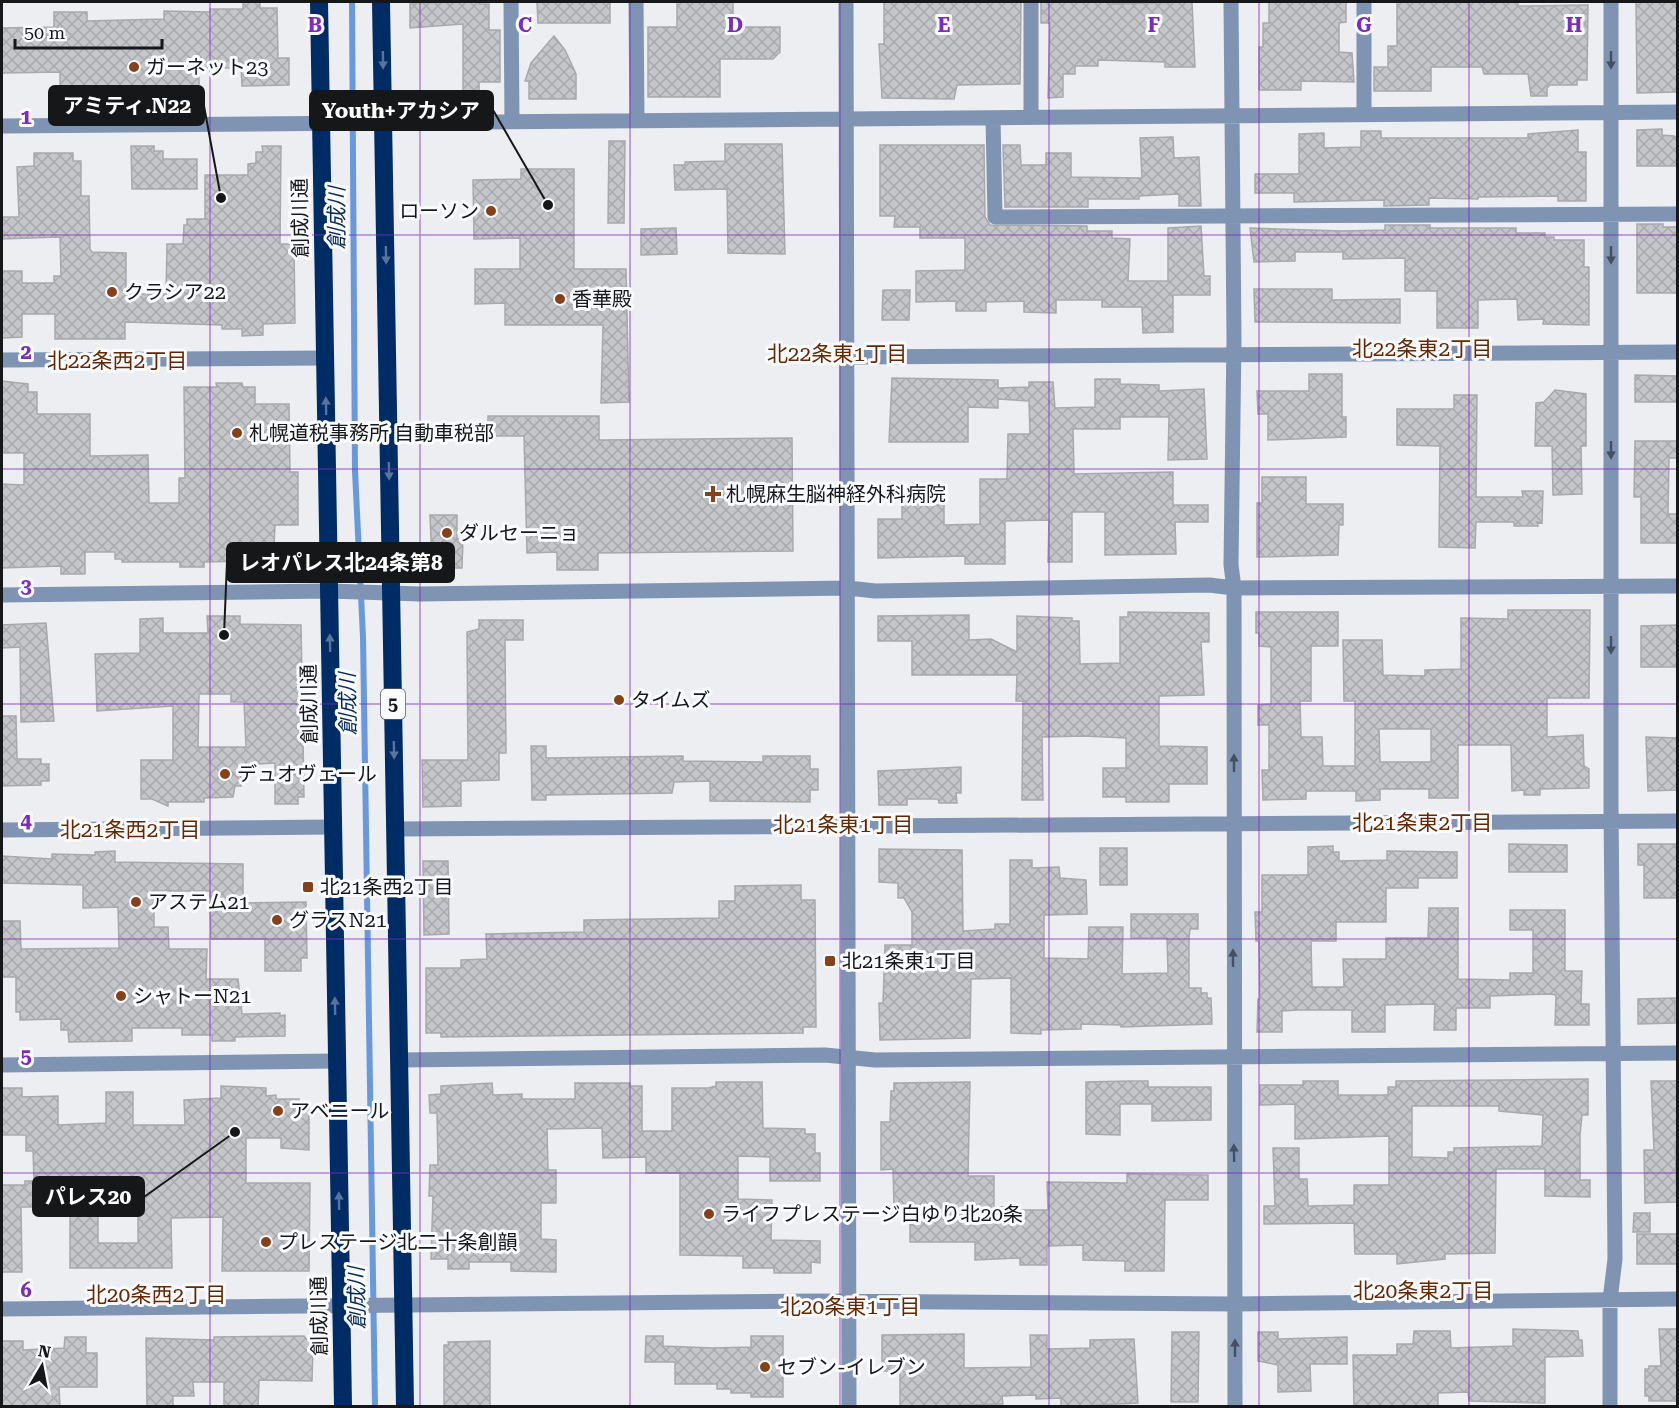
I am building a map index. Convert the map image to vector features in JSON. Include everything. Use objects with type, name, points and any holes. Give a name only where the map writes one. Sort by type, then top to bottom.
[{"type":"highway","name":"創成川通","points":[[319,2],[329,122],[325,358],[336,592],[332,827],[336,1061],[349,1305],[343,1407]]},
{"type":"highway","name":"5","points":[[381,2],[375,122],[384,592],[395,830],[399,1060],[397,1304],[405,1407]]},
{"type":"street","points":[[511,2],[512,121]]},
{"type":"street","points":[[636,2],[637,120]]},
{"type":"street","points":[[846,2],[849,1407]]},
{"type":"street","points":[[1031,2],[1031,117]]},
{"type":"street","points":[[1231,2],[1234,115],[1231,565],[1234,588],[1235,1407]]},
{"type":"street","points":[[1364,2],[1364,113]]},
{"type":"street","points":[[1610,1407],[1610,1300],[1615,1259],[1611,586],[1611,2]]},
{"type":"street","points":[[2,126],[1677,112]]},
{"type":"street","points":[[993,118],[995,217],[1677,214]]},
{"type":"street","points":[[848,357],[1677,352]]},
{"type":"street","points":[[2,360],[325,358]]},
{"type":"street","points":[[2,595],[848,588],[875,591],[1209,585],[1234,588],[1677,586]]},
{"type":"street","points":[[395,830],[1677,821]]},
{"type":"street","points":[[2,830],[332,827]]},
{"type":"street","points":[[399,1060],[825,1055],[849,1059],[1677,1053]]},
{"type":"street","points":[[2,1065],[336,1061]]},
{"type":"street","points":[[2,1309],[849,1301],[1235,1304],[1677,1299]]},
{"type":"building","points":[[243,2],[260,2],[260,8],[277,8],[278,58],[289,58],[289,85],[242,86],[241,68],[199,68],[199,100],[176,99],[176,95],[141,95],[141,100],[117,101],[115,97],[60,98],[60,72],[2,73],[2,28],[54,27],[54,12],[87,12],[87,21],[164,19],[164,11],[210,12],[210,9],[243,9]]},
{"type":"building","points":[[479,2],[479,4],[489,4],[489,30],[500,30],[500,82],[479,82],[479,99],[463,100],[463,24],[410,28],[410,3]]},
{"type":"building","points":[[537,2],[610,2],[610,23],[538,23]]},
{"type":"building","points":[[677,2],[733,2],[733,27],[780,27],[780,52],[773,59],[720,59],[720,97],[648,97],[648,27],[677,27]]},
{"type":"building","points":[[884,2],[1021,2],[1020,84],[957,85],[954,99],[882,98],[879,44],[884,44]]},
{"type":"building","points":[[1041,2],[1108,2],[1108,4],[1192,2],[1195,67],[1165,67],[1165,62],[1098,60],[1098,66],[1075,66],[1075,74],[1063,74],[1063,97],[1048,98],[1050,23],[1041,23]]},
{"type":"building","points":[[1269,2],[1346,2],[1346,22],[1339,23],[1339,52],[1352,53],[1354,82],[1301,81],[1301,90],[1259,90],[1259,47],[1263,47],[1263,23],[1269,23]]},
{"type":"building","points":[[1397,2],[1518,2],[1518,6],[1588,5],[1587,80],[1577,80],[1577,85],[1550,85],[1547,88],[1547,96],[1531,96],[1528,74],[1484,74],[1482,67],[1431,67],[1431,91],[1374,91],[1374,67],[1388,67],[1388,46],[1397,46]]},
{"type":"building","points":[[1636,2],[1677,2],[1677,92],[1637,93]]},
{"type":"building","points":[[554,36],[565,50],[576,74],[576,99],[529,99],[529,81],[525,81],[531,63]]},
{"type":"building","points":[[1662,129],[1662,135],[1677,138],[1677,166],[1637,166],[1637,130]]},
{"type":"building","points":[[1578,130],[1578,152],[1586,152],[1586,201],[1558,201],[1558,196],[1429,198],[1429,205],[1384,206],[1384,200],[1294,202],[1294,193],[1255,193],[1255,174],[1299,174],[1299,134],[1324,133],[1324,148],[1361,147],[1361,131],[1381,131],[1381,138],[1528,138],[1528,134]]},
{"type":"building","points":[[1173,137],[1174,158],[1199,157],[1201,206],[1179,206],[1179,194],[1139,196],[1139,199],[1088,199],[1088,207],[1005,207],[1003,145],[1020,145],[1021,165],[1046,165],[1046,153],[1071,153],[1071,177],[1142,178],[1140,138]]},
{"type":"building","points":[[609,141],[625,141],[624,223],[608,223]]},
{"type":"building","points":[[725,144],[782,144],[785,254],[728,253],[727,189],[675,190],[674,165],[685,165],[685,162],[725,161]]},
{"type":"building","points":[[880,145],[984,145],[985,217],[990,225],[1087,226],[1087,231],[1112,231],[1112,238],[1130,239],[1128,281],[1168,281],[1168,228],[1201,226],[1204,276],[1210,276],[1210,295],[1173,295],[1173,332],[1143,333],[1142,307],[1102,307],[1102,300],[1056,300],[1056,313],[1024,312],[1024,301],[986,302],[986,311],[956,311],[956,301],[916,302],[916,271],[965,270],[965,238],[920,238],[920,227],[894,227],[895,216],[880,216]]},
{"type":"building","points":[[131,146],[154,146],[154,151],[163,151],[163,159],[197,159],[197,189],[132,189]]},
{"type":"building","points":[[262,146],[281,146],[280,244],[294,244],[295,323],[263,324],[263,335],[242,336],[242,329],[222,329],[222,325],[125,322],[125,339],[55,339],[55,314],[22,314],[22,337],[2,338],[2,271],[22,271],[22,283],[54,283],[54,276],[61,276],[60,237],[2,239],[2,217],[19,217],[17,167],[34,166],[34,153],[73,153],[73,161],[81,161],[81,196],[89,196],[90,249],[92,252],[126,253],[126,294],[166,294],[167,244],[183,244],[184,225],[187,225],[187,219],[205,219],[205,175],[248,175],[248,164],[256,163],[256,152],[263,152]]},
{"type":"building","points":[[521,169],[574,169],[574,269],[626,269],[629,402],[601,403],[603,325],[505,325],[505,303],[475,304],[475,269],[520,269],[520,238],[474,239],[473,180],[521,179]]},
{"type":"building","points":[[1637,224],[1663,224],[1663,227],[1677,227],[1677,293],[1637,293]]},
{"type":"building","points":[[1385,225],[1430,225],[1430,228],[1516,228],[1516,233],[1545,233],[1545,237],[1554,237],[1554,240],[1584,240],[1584,267],[1589,267],[1589,325],[1543,324],[1544,319],[1518,320],[1517,299],[1478,300],[1478,328],[1437,328],[1437,291],[1405,291],[1405,258],[1343,259],[1343,252],[1295,252],[1295,261],[1254,262],[1250,228],[1342,231],[1385,230]]},
{"type":"building","points":[[676,228],[677,254],[641,255],[641,229]]},
{"type":"building","points":[[1254,289],[1332,289],[1332,300],[1400,299],[1400,323],[1255,322]]},
{"type":"building","points":[[883,290],[910,290],[909,320],[882,320]]},
{"type":"building","points":[[1309,374],[1342,374],[1342,417],[1346,417],[1346,437],[1268,440],[1268,414],[1258,414],[1257,391],[1309,391]]},
{"type":"building","points":[[1635,375],[1677,376],[1677,402],[1635,402]]},
{"type":"building","points":[[892,378],[998,380],[998,388],[1029,387],[1029,382],[1053,382],[1055,408],[1095,407],[1095,379],[1120,379],[1120,384],[1159,385],[1159,391],[1204,389],[1207,459],[1168,460],[1169,417],[1120,417],[1120,429],[1073,429],[1074,474],[1173,472],[1173,505],[1208,505],[1208,522],[1175,522],[1176,554],[1105,555],[1105,512],[1072,512],[1072,562],[1048,562],[1049,520],[1005,521],[1005,564],[965,564],[965,556],[878,558],[878,519],[902,519],[902,504],[944,504],[944,525],[980,524],[980,479],[1007,479],[1008,434],[1030,434],[1029,401],[998,399],[998,408],[968,407],[968,442],[889,442]]},
{"type":"building","points":[[2,381],[28,384],[28,392],[37,392],[37,414],[90,414],[90,456],[148,455],[149,503],[179,503],[179,478],[185,478],[184,387],[217,387],[216,383],[242,383],[243,387],[255,387],[255,404],[289,404],[290,472],[298,472],[298,525],[275,525],[273,568],[248,569],[248,561],[204,562],[204,567],[180,567],[180,562],[122,562],[122,559],[115,559],[115,552],[85,552],[85,574],[61,574],[61,566],[2,568],[2,484],[24,485],[24,453],[2,453]]},
{"type":"building","points":[[1555,390],[1586,394],[1586,446],[1581,446],[1582,494],[1553,495],[1552,446],[1535,446],[1536,403],[1544,402]]},
{"type":"building","points":[[1454,395],[1477,395],[1476,497],[1523,497],[1522,491],[1543,491],[1542,523],[1537,522],[1538,526],[1514,526],[1514,522],[1476,522],[1475,548],[1439,547],[1440,446],[1397,445],[1397,409],[1454,409]]},
{"type":"building","points":[[488,416],[599,416],[599,440],[792,438],[793,551],[598,553],[598,570],[557,570],[557,552],[527,553],[524,436],[488,436]]},
{"type":"building","points":[[1635,441],[1677,441],[1677,458],[1669,458],[1668,514],[1677,514],[1677,543],[1641,543],[1641,497],[1634,497]]},
{"type":"building","points":[[1262,477],[1306,477],[1306,504],[1343,504],[1343,525],[1339,525],[1338,555],[1257,557],[1257,503],[1262,503]]},
{"type":"building","points":[[430,515],[457,515],[457,539],[463,539],[462,568],[437,568],[437,563],[432,563]]},
{"type":"building","points":[[1508,610],[1590,610],[1589,698],[1547,698],[1547,737],[1583,735],[1584,766],[1589,769],[1589,788],[1540,789],[1540,795],[1524,795],[1524,790],[1512,791],[1511,745],[1458,745],[1458,798],[1429,798],[1429,789],[1380,789],[1380,800],[1356,801],[1356,791],[1306,791],[1306,799],[1263,800],[1262,770],[1269,770],[1269,725],[1258,725],[1258,705],[1271,704],[1271,647],[1259,646],[1259,633],[1256,633],[1256,612],[1338,612],[1338,646],[1311,646],[1311,701],[1300,701],[1301,737],[1322,737],[1323,766],[1355,766],[1355,701],[1344,701],[1343,640],[1382,640],[1383,675],[1425,676],[1425,670],[1461,669],[1461,618],[1508,619]],"holes":[[[1379,729],[1431,729],[1431,762],[1380,762]]]},
{"type":"building","points":[[1128,612],[1209,613],[1209,642],[1201,642],[1204,695],[1159,696],[1159,746],[1207,747],[1207,784],[1169,784],[1169,802],[1126,802],[1126,797],[1103,797],[1103,768],[1126,768],[1126,738],[1084,736],[1042,737],[1043,800],[1022,800],[1023,701],[1016,701],[1017,675],[912,675],[912,641],[878,641],[878,616],[969,615],[969,640],[991,639],[1017,652],[1017,616],[1072,618],[1072,621],[1079,621],[1080,664],[1120,663],[1120,617],[1128,617]]},
{"type":"building","points":[[207,616],[240,616],[240,624],[301,625],[304,797],[298,797],[298,804],[275,804],[275,763],[241,765],[241,786],[235,786],[233,797],[204,798],[204,802],[168,802],[168,806],[152,799],[141,799],[141,760],[173,760],[173,706],[97,711],[95,654],[140,653],[140,619],[163,618],[163,633],[208,633]],"holes":[[[199,694],[231,694],[231,702],[244,702],[246,747],[198,747]]]},
{"type":"building","points":[[479,620],[523,620],[523,640],[505,640],[506,753],[499,753],[499,780],[461,781],[461,806],[423,807],[422,760],[468,760],[467,632],[479,629]]},
{"type":"building","points":[[46,623],[54,721],[21,722],[20,647],[2,648],[2,625]]},
{"type":"building","points":[[1677,625],[1677,667],[1641,667],[1641,626]]},
{"type":"building","points":[[2,716],[16,716],[17,759],[41,759],[41,764],[49,764],[49,781],[41,781],[41,785],[2,786]]},
{"type":"building","points":[[1646,737],[1677,738],[1677,790],[1648,791]]},
{"type":"building","points":[[531,746],[546,746],[546,758],[683,756],[683,761],[763,762],[763,756],[810,756],[810,769],[818,769],[818,790],[810,790],[810,802],[710,801],[710,781],[674,782],[672,793],[546,795],[546,800],[532,800]]},
{"type":"building","points":[[961,767],[961,793],[956,793],[957,803],[939,803],[938,799],[907,799],[907,805],[879,805],[878,771]]},
{"type":"building","points":[[1509,844],[1567,845],[1567,872],[1509,872]]},
{"type":"building","points":[[1638,844],[1677,844],[1677,898],[1644,898],[1644,865],[1638,865]]},
{"type":"building","points":[[1333,846],[1333,852],[1339,852],[1339,861],[1387,860],[1387,851],[1457,852],[1457,878],[1418,878],[1418,888],[1386,888],[1386,922],[1336,922],[1336,941],[1311,941],[1312,987],[1344,987],[1343,959],[1386,959],[1386,938],[1428,938],[1429,908],[1458,908],[1458,979],[1510,980],[1510,973],[1533,973],[1533,930],[1510,930],[1510,910],[1565,910],[1565,971],[1582,971],[1581,1004],[1589,1004],[1589,1025],[1555,1025],[1556,995],[1550,994],[1490,996],[1490,1008],[1456,1008],[1456,1030],[1434,1030],[1435,1004],[1385,1005],[1385,1032],[1352,1032],[1352,1010],[1297,1010],[1282,1011],[1282,1032],[1257,1032],[1258,999],[1260,999],[1259,941],[1256,941],[1255,912],[1262,912],[1262,875],[1308,875],[1308,847]]},
{"type":"building","points":[[1100,848],[1127,848],[1127,885],[1100,885]]},
{"type":"building","points":[[879,849],[962,850],[963,931],[995,929],[995,924],[1010,924],[1010,860],[1032,860],[1032,868],[1059,867],[1060,878],[1086,880],[1087,914],[1044,915],[1044,958],[1088,959],[1089,927],[1123,927],[1122,974],[1168,973],[1167,938],[1131,938],[1131,914],[1198,914],[1198,929],[1190,929],[1189,988],[1201,988],[1201,993],[1207,993],[1207,998],[1211,998],[1212,1024],[1121,1027],[1121,1025],[1081,1024],[1081,1029],[1041,1030],[1041,1034],[1011,1033],[1011,978],[971,979],[970,1038],[880,1040],[879,1003],[883,1003],[885,945],[912,945],[912,912],[904,898],[898,898],[898,883],[879,882]]},
{"type":"building","points":[[115,851],[115,862],[243,864],[243,903],[306,902],[307,958],[301,958],[301,971],[265,971],[265,939],[211,939],[210,891],[154,891],[154,927],[168,927],[169,949],[207,949],[206,979],[238,979],[242,1014],[280,1013],[280,1016],[285,1015],[285,1036],[235,1037],[235,1041],[212,1041],[212,1035],[182,1035],[182,1028],[132,1028],[132,1041],[69,1042],[68,1030],[61,1030],[61,1019],[20,1020],[20,1012],[16,1012],[16,977],[2,977],[2,921],[20,921],[21,949],[119,948],[118,907],[83,908],[83,885],[2,883],[2,856],[52,859],[52,854],[95,855],[95,852]]},
{"type":"building","points":[[423,861],[448,861],[449,934],[424,935]]},
{"type":"building","points":[[801,885],[801,900],[815,900],[816,1027],[803,1027],[803,1033],[441,1037],[441,1033],[426,1033],[426,968],[461,968],[461,960],[487,959],[486,934],[584,932],[584,920],[719,918],[719,901],[735,901],[735,886]]},
{"type":"building","points":[[1675,998],[1675,1023],[1638,1024],[1638,999]]},
{"type":"building","points":[[1588,1079],[1588,1115],[1582,1115],[1580,1135],[1580,1180],[1590,1180],[1590,1197],[1545,1196],[1545,1169],[1496,1169],[1495,1253],[1445,1254],[1445,1259],[1397,1264],[1397,1254],[1355,1254],[1354,1223],[1264,1224],[1264,1206],[1275,1206],[1273,1148],[1299,1148],[1299,1179],[1307,1179],[1308,1206],[1354,1205],[1354,1185],[1389,1185],[1389,1136],[1295,1139],[1295,1104],[1260,1105],[1260,1085],[1303,1085],[1303,1081],[1338,1081],[1338,1095],[1388,1095],[1388,1087],[1396,1087],[1396,1081]],"holes":[[[1412,1106],[1499,1106],[1499,1111],[1543,1115],[1542,1146],[1454,1148],[1454,1152],[1448,1152],[1448,1158],[1412,1157]]]},
{"type":"building","points":[[1148,1081],[1148,1087],[1211,1087],[1211,1120],[1152,1121],[1152,1104],[1120,1104],[1120,1135],[1086,1134],[1086,1082]]},
{"type":"building","points":[[1651,1081],[1677,1081],[1677,1142],[1675,1142],[1677,1202],[1645,1203],[1644,1150],[1654,1150]]},
{"type":"building","points":[[716,1082],[762,1082],[763,1128],[805,1129],[805,1134],[815,1134],[815,1153],[820,1153],[820,1181],[770,1181],[770,1157],[738,1156],[738,1199],[772,1200],[771,1240],[820,1241],[820,1263],[811,1262],[811,1273],[774,1273],[774,1268],[743,1268],[743,1256],[680,1255],[680,1173],[646,1173],[646,1157],[603,1158],[602,1128],[547,1129],[548,1170],[556,1170],[556,1203],[541,1203],[541,1239],[556,1240],[556,1272],[511,1271],[511,1262],[469,1262],[469,1269],[448,1269],[448,1259],[431,1259],[433,1196],[429,1196],[430,1165],[438,1165],[437,1113],[430,1113],[429,1095],[441,1094],[441,1086],[492,1083],[493,1095],[522,1094],[522,1099],[575,1099],[575,1083],[630,1083],[630,1086],[642,1086],[642,1131],[672,1131],[672,1088],[708,1088],[716,1086]]},
{"type":"building","points":[[970,1082],[968,1176],[994,1176],[994,1207],[1007,1207],[1007,1210],[1048,1210],[1047,1182],[1127,1183],[1127,1174],[1208,1175],[1208,1200],[1165,1200],[1164,1271],[1125,1271],[1125,1261],[1083,1260],[1083,1245],[1047,1246],[1047,1265],[1020,1265],[1020,1258],[975,1260],[975,1242],[910,1242],[910,1207],[894,1207],[893,1169],[881,1170],[881,1122],[890,1122],[891,1091],[894,1091],[894,1083]]},
{"type":"building","points":[[221,1086],[266,1088],[266,1096],[276,1095],[276,1099],[299,1099],[299,1108],[309,1108],[309,1150],[281,1148],[281,1138],[246,1138],[246,1183],[310,1183],[309,1271],[222,1271],[223,1217],[171,1218],[172,1268],[70,1268],[70,1213],[66,1213],[66,1207],[21,1207],[22,1272],[2,1272],[2,1185],[25,1185],[25,1181],[34,1181],[33,1151],[26,1151],[26,1135],[2,1135],[2,1088],[22,1088],[22,1097],[58,1096],[58,1125],[106,1123],[106,1092],[133,1092],[133,1125],[185,1125],[184,1100],[221,1098]],"holes":[[[138,1210],[138,1243],[98,1243],[98,1211]]]},
{"type":"building","points":[[1634,1213],[1650,1213],[1650,1232],[1633,1232]]},
{"type":"building","points":[[1637,1234],[1677,1234],[1677,1264],[1637,1264]]},
{"type":"building","points":[[1513,1329],[1578,1331],[1579,1340],[1582,1340],[1583,1356],[1545,1357],[1545,1403],[1469,1401],[1468,1392],[1438,1393],[1438,1407],[1354,1407],[1353,1355],[1397,1355],[1397,1344],[1413,1344],[1414,1331],[1450,1331],[1451,1348],[1513,1346]]},
{"type":"building","points":[[1659,1329],[1677,1329],[1677,1401],[1649,1401],[1649,1396],[1645,1396],[1645,1369],[1649,1369],[1649,1366],[1661,1366]]},
{"type":"building","points":[[1172,1332],[1199,1332],[1198,1402],[1171,1402]]},
{"type":"building","points":[[1258,1332],[1278,1332],[1278,1339],[1347,1337],[1347,1364],[1310,1364],[1311,1391],[1278,1392],[1278,1365],[1258,1361]]},
{"type":"building","points":[[964,1334],[964,1368],[1031,1367],[1030,1335],[1047,1335],[1047,1349],[1090,1348],[1090,1340],[1134,1339],[1138,1403],[1061,1407],[1061,1398],[1036,1399],[1036,1395],[1002,1396],[1003,1404],[900,1407],[900,1371],[882,1371],[882,1335]]},
{"type":"building","points":[[304,1336],[313,1347],[312,1381],[259,1380],[258,1407],[224,1407],[224,1382],[193,1382],[194,1396],[173,1396],[173,1407],[147,1407],[146,1338],[214,1340],[214,1337]]},
{"type":"building","points":[[646,1336],[663,1336],[663,1346],[713,1348],[751,1347],[751,1336],[783,1336],[783,1397],[751,1397],[751,1393],[731,1393],[731,1389],[717,1389],[717,1384],[675,1384],[675,1362],[645,1362]]},
{"type":"building","points":[[65,1337],[86,1337],[86,1353],[97,1353],[97,1387],[59,1387],[60,1407],[2,1407],[2,1341],[23,1341],[23,1350],[64,1348]]},
{"type":"building","points":[[490,1341],[490,1407],[444,1407],[444,1345],[449,1345],[448,1342]]},
{"type":"waterway","name":"創成川","points":[[352,2],[355,471],[363,637],[375,1406]]},
{"type":"place","name":"ガーネット23","points":[[134,67]]},
{"type":"place","name":"アミティ.N22","points":[[221,198]]},
{"type":"place","name":"Youth+アカシア","points":[[548,205]]},
{"type":"place","name":"ローソン","points":[[491,211]]},
{"type":"place","name":"クラシア22","points":[[112,292]]},
{"type":"place","name":"香華殿","points":[[560,299]]},
{"type":"place","name":"札幌道税事務所 自動車税部","points":[[237,433]]},
{"type":"place","name":"札幌麻生脳神経外科病院","points":[[713,494]]},
{"type":"place","name":"ダルセーニョ","points":[[447,533]]},
{"type":"place","name":"レオパレス北24条第8","points":[[224,635]]},
{"type":"place","name":"タイムズ","points":[[619,700]]},
{"type":"place","name":"デュオヴェール","points":[[225,774]]},
{"type":"place","name":"北21条西2丁目","points":[[308,887]]},
{"type":"place","name":"アステム21","points":[[136,902]]},
{"type":"place","name":"グラスN21","points":[[277,920]]},
{"type":"place","name":"北21条東1丁目","points":[[830,961]]},
{"type":"place","name":"シャトーN21","points":[[121,996]]},
{"type":"place","name":"アベニール","points":[[278,1111]]},
{"type":"place","name":"パレス20","points":[[235,1132]]},
{"type":"place","name":"ライフプレステージ白ゆり北20条","points":[[709,1214]]},
{"type":"place","name":"プレステージ北二十条創韻","points":[[266,1242]]},
{"type":"place","name":"セブン-イレブン","points":[[765,1367]]},
{"type":"district","name":"北22条東2丁目","points":[[1422,349]]},
{"type":"district","name":"北22条東1丁目","points":[[837,354]]},
{"type":"district","name":"北22条西2丁目","points":[[117,361]]},
{"type":"district","name":"北21条東2丁目","points":[[1422,823]]},
{"type":"district","name":"北21条東1丁目","points":[[843,825]]},
{"type":"district","name":"北21条西2丁目","points":[[130,830]]},
{"type":"district","name":"北20条東2丁目","points":[[1423,1291]]},
{"type":"district","name":"北20条西2丁目","points":[[156,1295]]},
{"type":"district","name":"北20条東1丁目","points":[[850,1307]]}]
